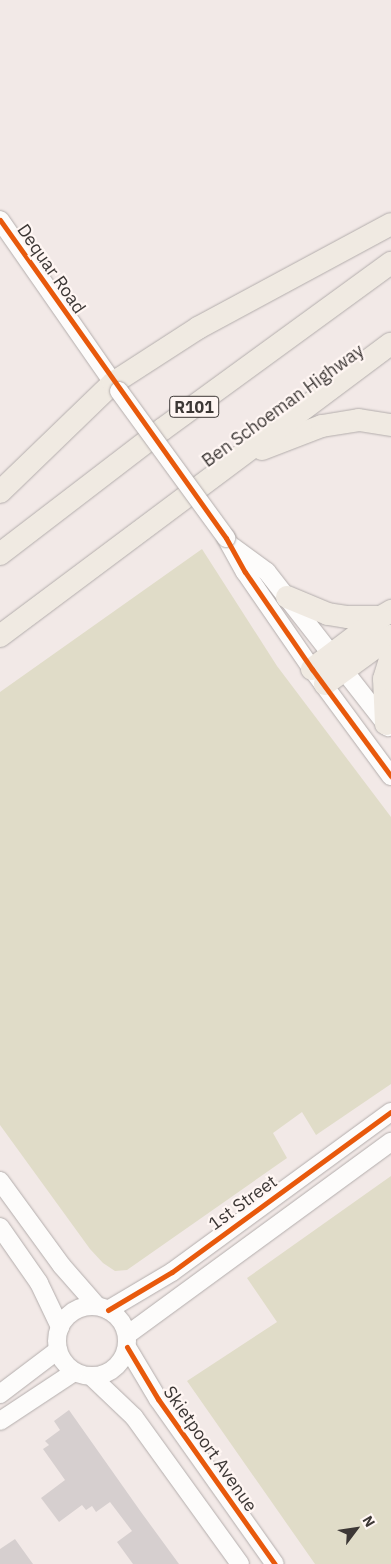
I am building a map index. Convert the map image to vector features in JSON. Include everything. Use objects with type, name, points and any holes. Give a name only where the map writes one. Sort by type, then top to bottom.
[{"type":"main road","points":[[0,492],[116,387],[198,328],[391,224]]},
{"type":"main road","name":"R101","points":[[0,554],[163,429],[391,263]]},
{"type":"main road","name":"Ben Schoeman Highway","points":[[0,636],[203,482],[391,344]]},
{"type":"main road","points":[[203,482],[260,450],[322,426],[359,420],[391,426]]},
{"type":"main road","points":[[287,597],[328,614],[388,622]]},
{"type":"main road","points":[[318,677],[388,622]]},
{"type":"main road","points":[[389,727],[384,679],[391,656]]},
{"type":"street","name":"Dequar Road","points":[[0,220],[116,387],[228,542]]},
{"type":"street","points":[[228,542],[261,566],[389,727]]},
{"type":"street","points":[[228,542],[240,565],[318,677],[391,776]]},
{"type":"street","name":"1st Street","points":[[103,1308],[172,1272],[391,1112]]},
{"type":"street","name":"1st Street","points":[[127,1341],[391,1142]]},
{"type":"street","points":[[0,1181],[62,1266],[103,1308],[124,1325],[127,1341],[115,1368],[92,1377]]},
{"type":"street","points":[[0,1227],[39,1283],[60,1327],[58,1350],[74,1372],[92,1377],[134,1417],[240,1564]]},
{"type":"street","points":[[60,1327],[75,1310],[103,1308]]},
{"type":"street","name":"Skietpoort Avenue","points":[[127,1341],[158,1399],[275,1564]]},
{"type":"street","points":[[0,1394],[58,1350]]},
{"type":"street","points":[[0,1421],[74,1372]]},
{"type":"shaded area","points":[[202,549],[277,666],[391,817],[391,1084],[316,1135],[302,1112],[273,1133],[287,1158],[127,1270],[115,1271],[103,1263],[90,1249],[0,1125],[0,692]]},
{"type":"shaded area","points":[[391,1176],[391,1564],[315,1564],[187,1381],[277,1322],[247,1278]]},
{"type":"building","points":[[69,1410],[179,1564],[133,1564],[117,1542],[132,1531],[110,1502],[96,1512],[92,1506],[86,1510],[82,1505],[59,1522],[41,1498],[65,1480],[43,1449],[49,1445],[45,1441],[60,1430],[54,1421]]},
{"type":"building","points":[[15,1539],[33,1564],[0,1564],[0,1549]]},
{"type":"cycle path","points":[[0,220],[226,538],[245,572],[312,669],[391,776]]},
{"type":"cycle path","points":[[108,1310],[172,1272],[391,1112]]},
{"type":"cycle path","points":[[127,1347],[158,1399],[275,1564]]}]
